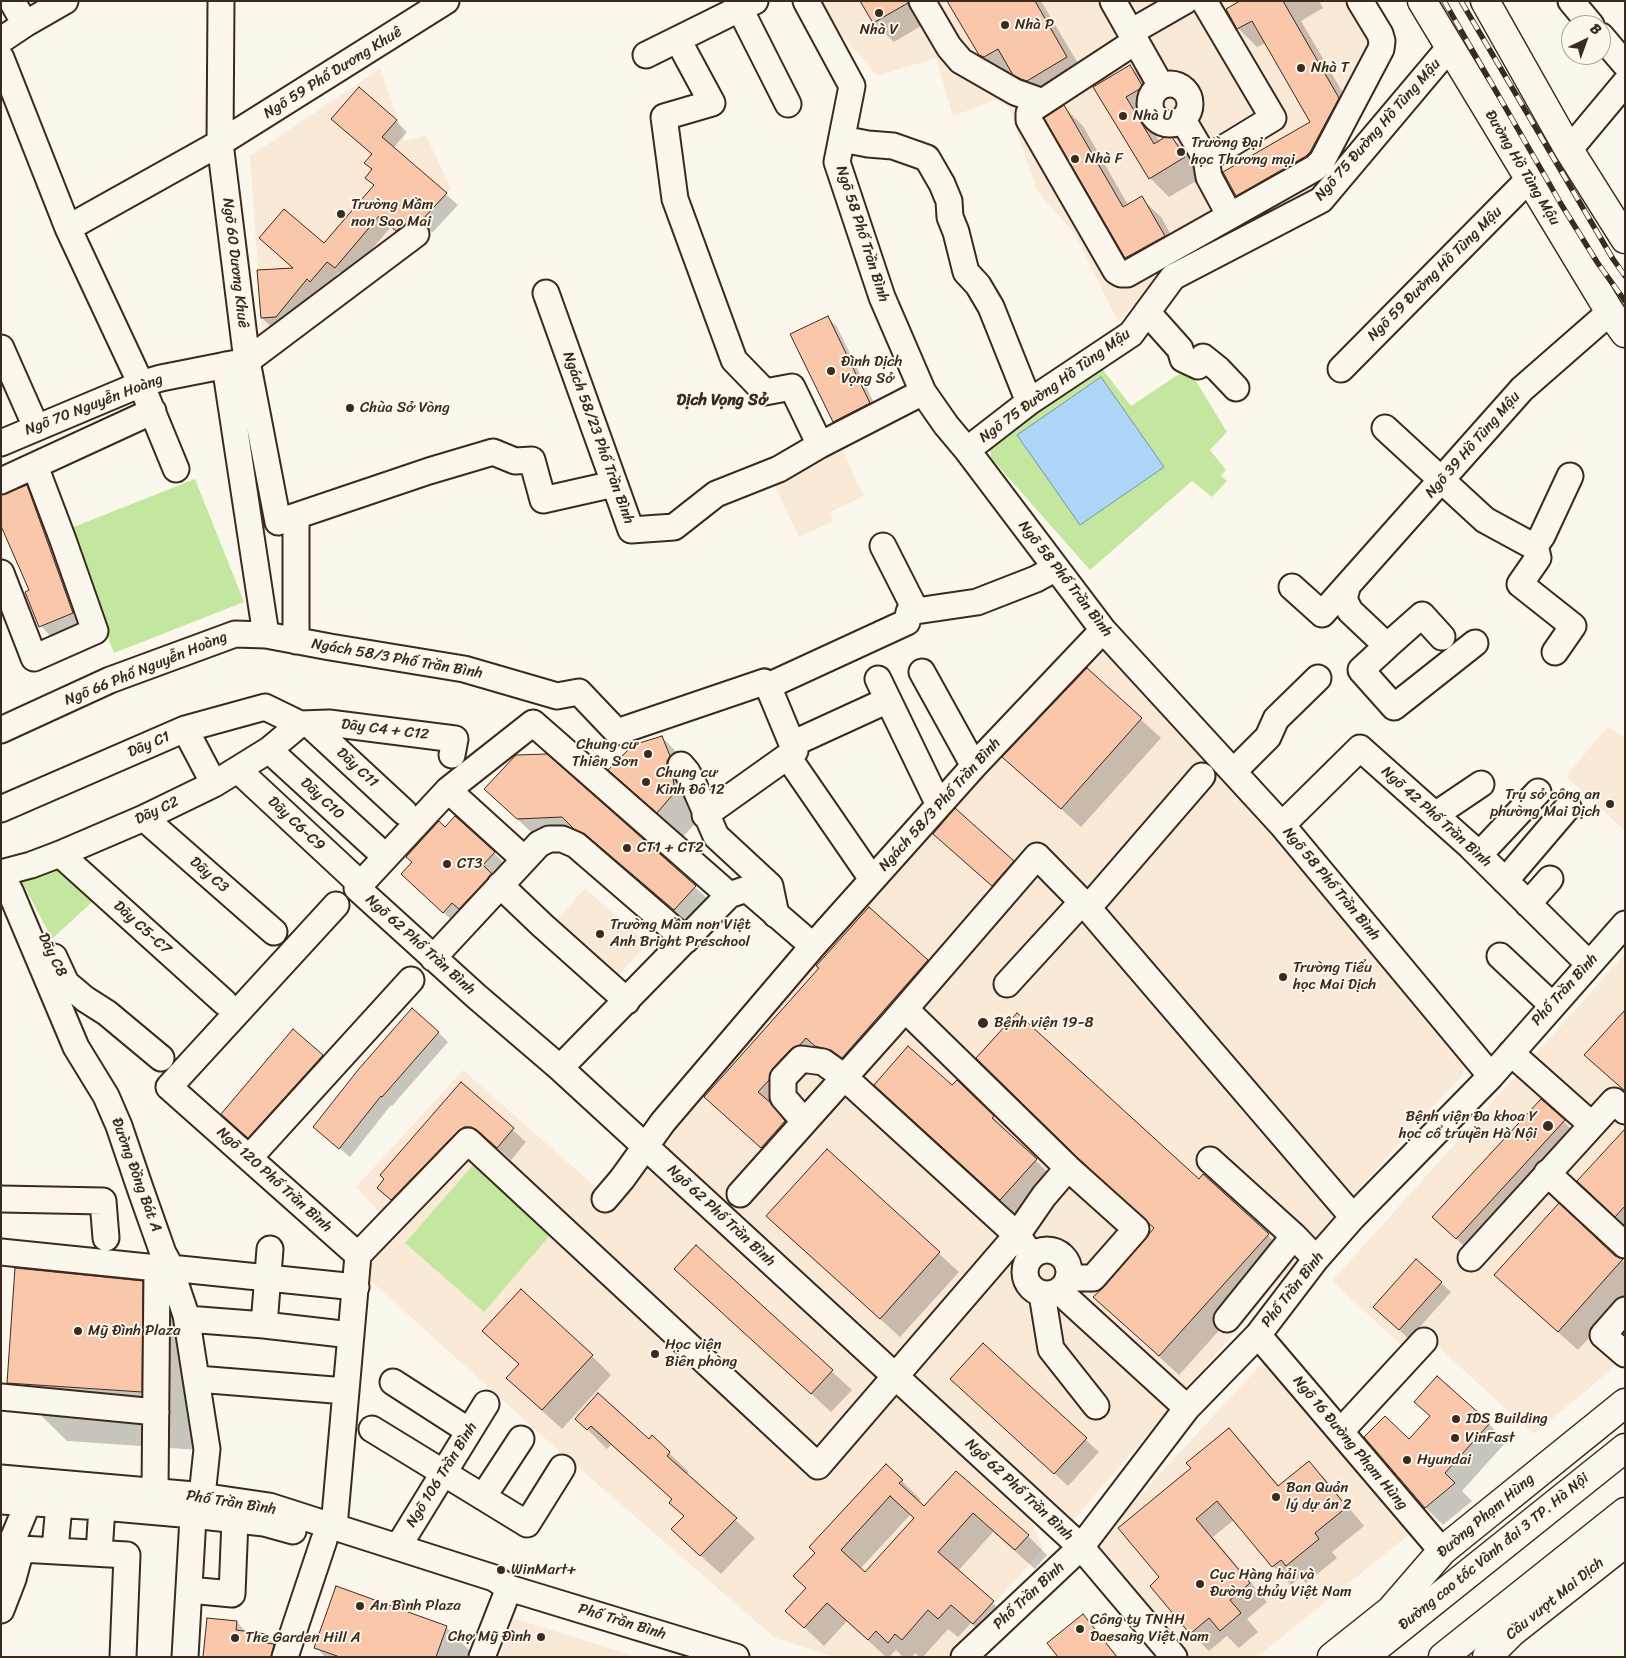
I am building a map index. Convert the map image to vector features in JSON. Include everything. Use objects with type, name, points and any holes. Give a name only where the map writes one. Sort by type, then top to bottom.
[{"type":"main road","name":"Đường Hồ Tùng Mậu","points":[[1422,1],[1617,322]]},
{"type":"main road","points":[[1485,1],[1569,150],[1625,239]]},
{"type":"main road","name":"Đường Phạm Hùng","points":[[1332,1657],[1392,1610],[1442,1551],[1625,1403]]},
{"type":"main road","points":[[1392,1610],[1450,1556],[1625,1417]]},
{"type":"main road","name":"Đường cao tốc Vành đai 3 TP. Hà Nội","points":[[1364,1657],[1625,1448]]},
{"type":"main road","points":[[1443,1657],[1625,1512]]},
{"type":"main road","name":"Cầu vượt Mai Dịch","points":[[1488,1657],[1512,1632],[1625,1543]]},
{"type":"main road","points":[[1505,1657],[1625,1561]]},
{"type":"street","points":[[12,1],[25,24]]},
{"type":"street","points":[[1,40],[65,1]]},
{"type":"street","name":"Ngõ 59 Phố Dương Khuê","points":[[68,228],[220,143],[446,1]]},
{"type":"street","name":"Ngõ 58 Phố Trần Bình","points":[[806,1],[852,86],[837,162],[882,297],[923,392],[946,425],[1103,630],[1282,825],[1491,1076]]},
{"type":"street","points":[[922,1],[949,47],[961,61],[1016,92],[1043,102]]},
{"type":"street","points":[[1113,1],[1161,86],[1156,90],[1150,102],[1153,115],[1164,124],[1177,124],[1183,120],[1206,159],[1209,177],[1230,216]]},
{"type":"street","points":[[1184,1],[1029,113],[1029,120],[1116,271],[1121,274],[1127,274],[1315,168],[1322,161],[1381,49],[1382,41],[1380,34],[1360,1]]},
{"type":"street","points":[[1204,1],[1273,118],[1206,159]]},
{"type":"street","points":[[1571,1],[1583,15]]},
{"type":"street","name":"Ngõ 60 Dương Khuê","points":[[224,3],[220,143],[236,363],[287,519],[296,641]]},
{"type":"street","points":[[646,55],[748,5],[788,104]]},
{"type":"street","points":[[678,40],[712,103],[664,117],[675,199],[734,360],[765,392],[792,387],[820,445]]},
{"type":"street","name":"Ngõ 75 Đường Hồ Tùng Mậu","points":[[967,450],[1029,402],[1131,334],[1173,277],[1322,200],[1449,48]]},
{"type":"street","points":[[1611,48],[1625,64]]},
{"type":"street","points":[[1,58],[68,228],[141,384],[176,469]]},
{"type":"street","points":[[1569,150],[1625,83]]},
{"type":"street","points":[[842,139],[893,146],[927,158],[950,201],[950,217],[956,232],[966,272],[978,285],[992,307],[1029,402]]},
{"type":"street","name":"Ngõ 59 Đường Hồ Tùng Mậu","points":[[1341,369],[1529,179]]},
{"type":"street","points":[[266,635],[236,363],[416,234]]},
{"type":"street","name":"Ngách 58/23 Phố Trần Bình","points":[[546,293],[630,530],[674,527],[716,494],[779,469],[820,445],[923,392]]},
{"type":"street","points":[[1147,312],[1180,349],[1183,359],[1198,366],[1203,357],[1218,369],[1236,388]]},
{"type":"street","name":"Ngõ 39 Hồ Tùng Mậu","points":[[1292,587],[1322,614],[1522,389],[1617,322]]},
{"type":"street","points":[[1,348],[36,427]]},
{"type":"street","name":"Ngõ 70 Nguyễn Hoàng","points":[[1,443],[141,384],[161,378],[236,363]]},
{"type":"street","points":[[1,481],[153,411]]},
{"type":"street","points":[[1385,428],[1484,520],[1536,549],[1538,558],[1520,584],[1573,626],[1555,652]]},
{"type":"street","points":[[287,519],[429,471],[493,452],[515,461],[532,460],[543,500],[614,484]]},
{"type":"street","points":[[4,587],[34,658],[96,632],[35,466]]},
{"type":"street","points":[[1531,545],[1537,543],[1542,536],[1570,476]]},
{"type":"street","points":[[883,546],[916,611]]},
{"type":"street","points":[[872,879],[790,750],[768,686],[907,622],[909,612],[977,602],[1036,579],[1056,568]]},
{"type":"street","points":[[1347,588],[1344,599],[1350,611],[1387,646]]},
{"type":"street","points":[[1442,637],[1422,615],[1361,670],[1394,707],[1475,643]]},
{"type":"street","name":"Ngách 58/3 Phố Trần Bình","points":[[604,1199],[622,1179],[663,1122],[813,946],[974,766],[1103,630]]},
{"type":"street","name":"Ngõ 66 Phố Nguyễn Hoàng","points":[[1,730],[110,680],[235,634],[266,635]]},
{"type":"street","name":"Ngách 58/3 Phố Trần Bình","points":[[266,635],[464,669],[557,696],[579,692],[617,732],[764,682],[768,686]]},
{"type":"street","points":[[922,672],[974,766]]},
{"type":"street","points":[[1234,772],[1268,737],[1276,719],[1318,678]]},
{"type":"street","points":[[705,815],[790,750],[883,690],[939,805]]},
{"type":"street","name":"Dãy C1","points":[[1,809],[185,729],[265,707],[304,724]]},
{"type":"street","name":"Dãy C4 + C12","points":[[304,724],[329,723],[455,739],[452,755]]},
{"type":"street","name":"Dãy C2","points":[[7,872],[60,854],[144,818],[214,784],[269,750],[304,724]]},
{"type":"street","name":"Dãy C11","points":[[304,724],[404,812]]},
{"type":"street","points":[[355,883],[448,790],[533,724],[729,895]]},
{"type":"street","points":[[185,729],[214,784]]},
{"type":"street","name":"Ngõ 42 Phố Trần Bình","points":[[1282,825],[1360,748],[1479,855],[1589,964]]},
{"type":"street","name":"Dãy C10","points":[[269,750],[375,848]]},
{"type":"street","points":[[681,765],[687,772],[716,836],[770,886],[776,914]]},
{"type":"street","name":"Dãy C6-C9","points":[[238,770],[355,883]]},
{"type":"street","points":[[1007,984],[1085,905],[1202,776]]},
{"type":"street","points":[[1435,815],[1481,784]]},
{"type":"street","points":[[448,790],[524,859]]},
{"type":"street","points":[[1479,855],[1538,792]]},
{"type":"street","points":[[1505,881],[1568,807]]},
{"type":"street","name":"Dãy C3","points":[[144,818],[274,932]]},
{"type":"street","points":[[433,958],[524,859],[539,844],[549,839],[562,839],[576,845],[686,940]]},
{"type":"street","name":"Dãy C5-C7","points":[[60,854],[224,1002]]},
{"type":"street","points":[[740,1194],[1037,856],[1085,905],[1353,1217]]},
{"type":"street","name":"Dãy C8","points":[[7,872],[66,983],[161,1058]]},
{"type":"street","name":"Đường Đồng Bát A","points":[[7,872],[11,893],[76,1046],[110,1104],[119,1126],[187,1319],[207,1449],[196,1502],[185,1657]]},
{"type":"street","points":[[1528,904],[1550,880]]},
{"type":"street","name":"Ngõ 62 Phố Trần Bình","points":[[355,883],[433,958],[560,1068],[1081,1547],[1174,1657]]},
{"type":"street","points":[[500,885],[626,1001]]},
{"type":"street","points":[[560,1068],[729,895],[747,890],[813,946]]},
{"type":"street","name":"Ngõ 120 Phố Trần Bình","points":[[336,905],[169,1087],[358,1255]]},
{"type":"street","name":"Phố Trần Bình","points":[[964,1657],[1081,1547],[1187,1408],[1258,1335],[1316,1259],[1353,1217],[1491,1076],[1625,924]]},
{"type":"street","points":[[1500,956],[1552,1005]]},
{"type":"street","points":[[249,1158],[411,980]]},
{"type":"street","points":[[904,1009],[1068,1168],[1136,1229],[1093,1278],[1056,1287],[1030,1287],[1025,1268],[1032,1256],[1044,1250],[1058,1253],[1067,1263],[1069,1270],[1056,1287],[1051,1349],[1096,1406]]},
{"type":"street","points":[[1511,1052],[1592,1125]]},
{"type":"street","points":[[804,1121],[783,1097],[783,1078],[801,1059],[823,1062],[844,1077],[1017,1235],[1032,1256]]},
{"type":"street","points":[[1471,1258],[1614,1101],[1625,1111]]},
{"type":"street","points":[[285,1657],[329,1533],[346,1391],[358,1255],[468,1141],[818,1466],[897,1377],[1017,1235],[1044,1196],[1068,1168]]},
{"type":"street","points":[[1210,1160],[1294,1236],[1316,1259]]},
{"type":"street","points":[[1547,1173],[1625,1244]]},
{"type":"street","points":[[1,1199],[102,1201],[106,1238]]},
{"type":"street","points":[[1227,1319],[1294,1236]]},
{"type":"street","points":[[264,1325],[270,1250]]},
{"type":"street","points":[[1,1252],[157,1268],[155,1492]]},
{"type":"street","points":[[170,1268],[356,1288]]},
{"type":"street","points":[[1056,1287],[1187,1408]]},
{"type":"street","points":[[1625,1310],[1604,1335],[1625,1354]]},
{"type":"street","points":[[187,1319],[264,1325],[351,1335]]},
{"type":"street","name":"Ngõ 16 Đường Phạm Hùng","points":[[1258,1335],[1442,1551]]},
{"type":"street","points":[[1341,1431],[1424,1341]]},
{"type":"street","points":[[197,1378],[346,1391]]},
{"type":"street","points":[[393,1382],[469,1431]]},
{"type":"street","points":[[1,1397],[156,1412]]},
{"type":"street","name":"Ngõ 106 Trần Bình","points":[[398,1547],[486,1404]]},
{"type":"street","points":[[372,1429],[527,1524],[562,1468]]},
{"type":"street","points":[[483,1497],[521,1439]]},
{"type":"street","name":"Phố Trần Bình","points":[[1,1478],[155,1492],[196,1502],[235,1520],[329,1533],[398,1547],[494,1578],[509,1588],[736,1657]]},
{"type":"street","name":"Phố Trần Bình","points":[[1,1502],[102,1507],[196,1502],[269,1506],[329,1533],[490,1592],[509,1588]]},
{"type":"street","points":[[1,1565],[28,1503]]},
{"type":"street","points":[[55,1550],[59,1505]]},
{"type":"street","points":[[99,1553],[102,1507]]},
{"type":"street","points":[[189,1590],[232,1594],[235,1520]]},
{"type":"street","points":[[2,1609],[21,1548],[127,1554],[123,1657]]},
{"type":"street","points":[[482,1657],[509,1588]]},
{"type":"shaded area","name":"Trường Đại học Thương mại","points":[[817,1],[1373,1],[1393,36],[1380,85],[1316,188],[1163,272],[1118,322],[1075,234],[1037,191],[1009,108],[996,100],[953,116],[936,58],[877,76],[828,19]]},
{"type":"shaded area","name":"Trường Mầm non Sao Mai","points":[[380,69],[405,141],[426,135],[451,189],[406,239],[263,343],[250,156]]},
{"type":"shaded area","points":[[839,443],[864,496],[830,512],[834,521],[799,537],[770,476]]},
{"type":"shaded area","name":"Bệnh viện 19-8","points":[[1097,643],[1138,681],[1464,1051],[1463,1075],[1349,1200],[1068,1526],[654,1143]]},
{"type":"shaded area","name":"Trụ sở công an phường Mai Dịch","points":[[1608,726],[1622,737],[1625,734],[1625,831],[1566,776]]},
{"type":"shaded area","name":"Trường Mầm non Việt Anh Bright Preschool","points":[[585,888],[647,944],[614,980],[553,925]]},
{"type":"shaded area","name":"Bệnh viện Đa khoa Y học cổ truyền Hà Nội","points":[[1625,954],[1625,1356],[1592,1386],[1533,1434],[1420,1330],[1403,1347],[1332,1281]]},
{"type":"shaded area","name":"Học viện Biên phòng","points":[[463,1070],[607,1197],[643,1158],[1027,1511],[1043,1549],[947,1657],[834,1657],[775,1638],[541,1435],[362,1273],[379,1212],[356,1187]]},
{"type":"shaded area","points":[[1265,1360],[1411,1533],[1257,1657],[1190,1657],[1095,1544]]},
{"type":"shaded area","name":"Chợ Mỹ Đình","points":[[513,1618],[638,1657],[500,1657]]},
{"type":"green space","points":[[1090,353],[1131,406],[1188,368],[1227,432],[1210,450],[1226,470],[1221,476],[1227,481],[1212,497],[1192,481],[1090,570],[991,458],[989,430]]},
{"type":"green space","points":[[195,479],[244,602],[114,653],[66,530]]},
{"type":"green space","points":[[57,864],[92,902],[52,939],[20,878]]},
{"type":"green space","points":[[474,1164],[552,1233],[484,1312],[405,1243]]},
{"type":"water","points":[[1101,377],[1164,467],[1080,525],[1017,435]]},
{"type":"building","name":"Nhà V","points":[[860,1],[908,1],[908,3],[873,23]]},
{"type":"building","name":"Nhà P","points":[[947,1],[1035,1],[1067,57],[1027,81],[1021,79],[1013,75],[998,49],[984,57],[979,55]]},
{"type":"building","name":"Nhà T","points":[[1240,1],[1283,1],[1339,98],[1306,156],[1236,196],[1223,172],[1310,122],[1252,21],[1237,29],[1226,9]]},
{"type":"building","name":"Nhà U","points":[[1130,65],[1143,87],[1126,97],[1154,144],[1170,134],[1185,157],[1149,179],[1093,87]]},
{"type":"building","points":[[359,87],[397,120],[382,137],[447,193],[421,221],[408,222],[396,231],[379,216],[335,268],[327,262],[310,282],[307,279],[276,317],[261,318],[257,270],[293,268],[259,238],[284,209],[324,243],[374,185],[365,178],[372,169],[364,163],[372,154],[331,119]]},
{"type":"building","name":"Nhà F","points":[[1064,105],[1123,207],[1142,196],[1165,236],[1125,258],[1044,118]]},
{"type":"building","name":"Đình Dịch Vọng Sở","points":[[828,316],[870,403],[833,422],[790,334]]},
{"type":"building","points":[[27,485],[73,613],[39,627],[25,592],[29,590],[1,526],[1,495]]},
{"type":"building","points":[[1087,668],[1142,718],[1061,809],[1002,757]]},
{"type":"building","name":"Chung cư Kinh Đô 12","points":[[662,736],[670,756],[667,761],[667,767],[673,778],[675,792],[657,813],[608,770],[633,745]]},
{"type":"building","name":"CT1 + CT2","points":[[547,754],[696,886],[674,910],[585,834],[574,829],[562,817],[517,819],[484,789],[516,755]]},
{"type":"building","points":[[955,808],[1014,861],[992,886],[933,834]]},
{"type":"building","name":"CT3","points":[[455,816],[495,852],[483,865],[492,874],[459,909],[452,903],[443,913],[401,874],[412,862],[406,857],[439,821],[445,827]]},
{"type":"building","points":[[869,907],[928,960],[842,1058],[831,1050],[815,1046],[806,1038],[800,1045],[791,1049],[773,1068],[769,1080],[758,1092],[771,1103],[785,1121],[761,1148],[704,1097],[819,968],[816,966]]},
{"type":"building","points":[[412,1008],[439,1032],[381,1096],[339,1149],[313,1127],[358,1070]]},
{"type":"building","points":[[1625,1010],[1625,1091],[1584,1055]]},
{"type":"building","points":[[1017,1013],[1199,1179],[1203,1174],[1269,1234],[1159,1356],[1093,1297],[1104,1287],[1154,1228],[1078,1158],[976,1058]]},
{"type":"building","points":[[293,1029],[323,1055],[248,1138],[221,1114]]},
{"type":"building","points":[[908,1046],[952,1085],[957,1080],[994,1116],[992,1118],[1037,1159],[1000,1200],[874,1085]]},
{"type":"building","points":[[461,1082],[514,1128],[497,1148],[477,1130],[471,1127],[464,1127],[391,1200],[377,1188],[384,1179],[380,1175]]},
{"type":"building","points":[[1541,1099],[1565,1120],[1456,1239],[1432,1217]]},
{"type":"building","points":[[1625,1129],[1625,1206],[1615,1217],[1577,1181]]},
{"type":"building","points":[[827,1149],[940,1252],[880,1319],[766,1216]]},
{"type":"building","points":[[1559,1203],[1615,1256],[1623,1259],[1558,1332],[1494,1275]]},
{"type":"building","points":[[696,1245],[833,1370],[811,1394],[674,1269]]},
{"type":"building","points":[[1416,1259],[1442,1282],[1399,1330],[1373,1307]]},
{"type":"building","name":"Mỹ Đình Plaza","points":[[15,1268],[143,1281],[142,1392],[7,1383]]},
{"type":"building","points":[[521,1289],[593,1355],[542,1410],[506,1378],[519,1364],[482,1331]]},
{"type":"building","points":[[983,1343],[1087,1438],[1054,1474],[950,1379]]},
{"type":"building","points":[[1437,1376],[1490,1423],[1445,1473],[1455,1483],[1425,1508],[1364,1437],[1385,1416],[1409,1439],[1430,1416],[1414,1402]]},
{"type":"building","points":[[598,1393],[649,1439],[652,1435],[670,1452],[667,1456],[737,1518],[700,1556],[671,1529],[684,1516],[669,1503],[672,1499],[591,1426],[587,1430],[575,1419]]},
{"type":"building","points":[[1229,1428],[1278,1486],[1309,1461],[1347,1507],[1315,1533],[1319,1539],[1286,1566],[1281,1560],[1272,1567],[1217,1501],[1196,1519],[1250,1583],[1230,1600],[1241,1613],[1220,1631],[1209,1618],[1190,1634],[1150,1586],[1159,1577],[1118,1528],[1191,1468],[1186,1463]]},
{"type":"building","points":[[886,1464],[903,1480],[899,1483],[924,1506],[956,1471],[1029,1535],[1015,1550],[973,1513],[938,1552],[994,1601],[973,1624],[951,1605],[938,1619],[928,1610],[902,1640],[895,1634],[888,1643],[876,1631],[868,1640],[827,1603],[804,1628],[785,1611],[806,1588],[793,1576],[815,1553],[809,1547]],"holes":[[[890,1496],[914,1518],[865,1572],[841,1550]]]},
{"type":"building","name":"An Bình Plaza","points":[[336,1586],[447,1626],[436,1657],[340,1657],[314,1648]]},
{"type":"building","name":"Công ty TNHH Daesang Việt Nam","points":[[1083,1614],[1117,1657],[1058,1657],[1047,1643]]},
{"type":"building","name":"The Garden Hill A","points":[[207,1618],[237,1621],[236,1630],[266,1634],[265,1643],[274,1644],[271,1657],[203,1657]]},
{"type":"railway","points":[[1444,1],[1561,204],[1597,262],[1625,301]]},
{"type":"railway","points":[[1461,1],[1613,259],[1625,276]]},
{"type":"place","name":"Nhà V","points":[[879,13]]},
{"type":"place","name":"Nhà P","points":[[1005,25]]},
{"type":"place","name":"Nhà T","points":[[1301,68]]},
{"type":"place","name":"Nhà U","points":[[1123,116]]},
{"type":"place","name":"Trường Đại học Thương mại","points":[[1181,152]]},
{"type":"place","name":"Nhà F","points":[[1075,159]]},
{"type":"place","name":"Trường Mầm non Sao Mai","points":[[341,214]]},
{"type":"place","name":"Đình Dịch Vọng Sở","points":[[831,371]]},
{"type":"place","name":"Chùa Sở Vòng","points":[[350,408]]},
{"type":"place","name":"Chung cư Thiên Sơn","points":[[648,754]]},
{"type":"place","name":"Chung cư Kinh Đô 12","points":[[646,782]]},
{"type":"place","name":"Trụ sở công an phường Mai Dịch","points":[[1610,804]]},
{"type":"place","name":"CT1 + CT2","points":[[627,848]]},
{"type":"place","name":"CT3","points":[[447,864]]},
{"type":"place","name":"Trường Mầm non Việt Anh Bright Preschool","points":[[600,934]]},
{"type":"place","name":"Trường Tiểu học Mai Dịch","points":[[1283,977]]},
{"type":"place","name":"Bệnh viện 19-8","points":[[983,1023]]},
{"type":"place","name":"Bệnh viện Đa khoa Y học cổ truyền Hà Nội","points":[[1548,1126]]},
{"type":"place","name":"Mỹ Đình Plaza","points":[[78,1331]]},
{"type":"place","name":"Học viện Biên phòng","points":[[655,1354]]},
{"type":"place","name":"IDS Building","points":[[1456,1419]]},
{"type":"place","name":"VinFast","points":[[1455,1438]]},
{"type":"place","name":"Hyundai","points":[[1407,1460]]},
{"type":"place","name":"Ban Quản lý dự án 2","points":[[1276,1497]]},
{"type":"place","name":"WinMart+","points":[[501,1570]]},
{"type":"place","name":"Cục Hàng hải và Đường thủy Việt Nam","points":[[1200,1584]]},
{"type":"place","name":"An Bình Plaza","points":[[360,1606]]},
{"type":"place","name":"Công ty TNHH Daesang Việt Nam","points":[[1080,1629]]},
{"type":"place","name":"Chợ Mỹ Đình","points":[[541,1637]]},
{"type":"place","name":"The Garden Hill A","points":[[235,1638]]},
{"type":"district","name":"Dịch Vọng Sở","points":[[722,401]]}]
